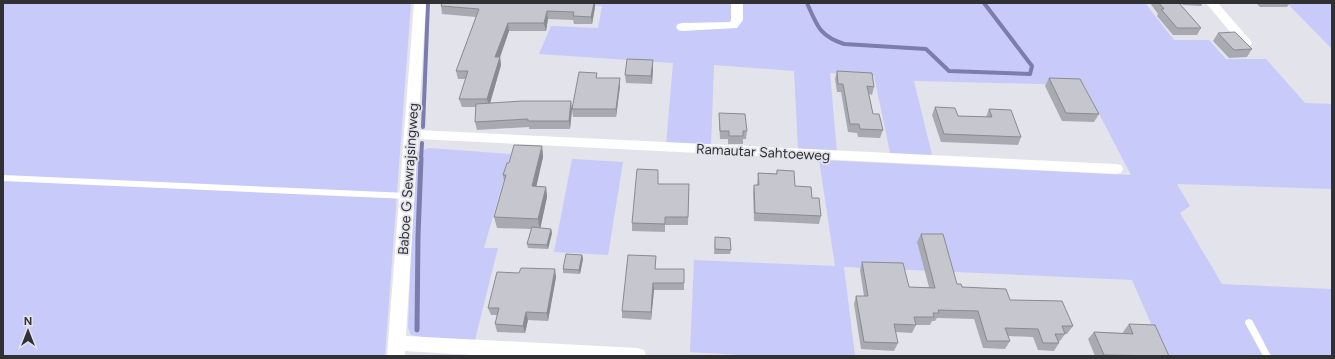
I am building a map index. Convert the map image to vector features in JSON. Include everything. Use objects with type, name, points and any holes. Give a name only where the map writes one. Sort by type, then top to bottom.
[{"type":"street","name":"Baboe G Sewrajsingweg","points":[[397,350],[410,134],[420,3]]},
{"type":"street","points":[[682,27],[733,25],[737,20],[737,3]]},
{"type":"street","points":[[1212,3],[1246,43]]},
{"type":"street","name":"Ramautar Sahtoeweg","points":[[410,134],[1116,169]]},
{"type":"street","points":[[397,350],[637,356]]},
{"type":"lane","points":[[3,178],[407,196]]},
{"type":"lane","points":[[1249,324],[1267,356]]},
{"type":"shaded area","points":[[3,3],[411,3],[385,356],[3,356]]},
{"type":"shaded area","points":[[540,3],[1145,3],[1174,40],[1209,40],[1226,59],[1266,59],[1305,103],[1332,104],[1332,189],[1177,184],[1190,206],[1180,213],[1222,284],[1332,289],[1332,356],[1165,356],[1132,280],[844,267],[855,356],[755,356],[690,352],[694,260],[835,266],[819,160],[1131,175],[1084,85],[914,81],[933,159],[891,157],[874,76],[830,73],[837,152],[798,150],[794,71],[714,65],[711,146],[666,145],[673,63],[539,54],[551,26],[598,28],[602,6]]},
{"type":"shaded area","points":[[1287,3],[1332,3],[1332,49]]},
{"type":"shaded area","points":[[429,148],[511,154],[484,248],[498,248],[475,340],[428,338],[411,335],[408,328],[415,153]]},
{"type":"shaded area","points":[[572,159],[623,162],[608,255],[554,252]]},
{"type":"building","points":[[442,3],[594,3],[591,17],[573,16],[574,12],[547,11],[544,23],[508,23],[495,57],[500,57],[487,99],[459,99],[468,71],[456,71],[479,9],[441,6]]},
{"type":"building","points":[[1159,3],[1179,3],[1201,28],[1177,28],[1161,9],[1164,9]]},
{"type":"building","points":[[1235,32],[1252,49],[1234,50],[1218,33]]},
{"type":"building","points":[[627,59],[653,60],[651,76],[625,75]]},
{"type":"building","points":[[837,71],[872,73],[874,87],[867,86],[873,114],[879,114],[883,130],[860,129],[859,124],[850,124],[843,84],[838,84]]},
{"type":"building","points":[[579,72],[597,73],[596,78],[620,78],[616,109],[572,109]]},
{"type":"building","points":[[1049,78],[1080,79],[1099,114],[1066,113]]},
{"type":"building","points":[[522,101],[571,101],[569,121],[528,121],[528,119],[475,122],[476,104]]},
{"type":"building","points":[[935,107],[955,108],[958,116],[992,117],[989,109],[1011,110],[1021,137],[944,134]]},
{"type":"building","points":[[719,113],[745,114],[747,131],[743,131],[743,136],[729,136],[729,131],[720,131]]},
{"type":"building","points":[[514,145],[542,146],[532,186],[546,187],[538,219],[494,217],[506,175],[503,175],[507,163],[509,163]]},
{"type":"building","points":[[637,169],[658,170],[658,184],[689,184],[688,217],[665,217],[665,224],[632,223]]},
{"type":"building","points":[[777,170],[794,171],[795,186],[811,187],[812,198],[819,198],[821,216],[755,213],[754,185],[759,185],[758,173],[777,174]]},
{"type":"building","points":[[532,227],[551,229],[547,245],[527,244]]},
{"type":"building","points":[[921,234],[943,234],[957,284],[961,284],[962,287],[1006,289],[1010,300],[1062,301],[1073,326],[1062,326],[1065,334],[1055,334],[1059,343],[1043,343],[1038,329],[1005,328],[1010,341],[987,341],[978,311],[938,310],[939,313],[933,313],[934,317],[914,317],[916,325],[894,324],[898,343],[864,342],[856,296],[868,296],[862,262],[903,263],[909,287],[935,288]]},
{"type":"building","points":[[715,237],[730,238],[731,250],[715,249]]},
{"type":"building","points":[[566,254],[582,255],[579,270],[563,269]]},
{"type":"building","points":[[628,255],[656,256],[655,269],[684,269],[684,283],[653,283],[651,312],[622,311]]},
{"type":"building","points":[[521,268],[555,269],[547,313],[526,312],[523,326],[495,324],[499,308],[488,308],[497,272],[519,273]]},
{"type":"building","points":[[1129,324],[1155,325],[1169,356],[1104,355],[1094,332],[1133,334]]},
{"type":"waterway","points":[[423,127],[428,3]]},
{"type":"waterway","points":[[807,3],[820,29],[829,37],[844,44],[926,49],[949,71],[1030,74],[1032,66],[984,3]]},
{"type":"waterway","points":[[421,159],[422,143]]},
{"type":"waterway","points":[[417,330],[421,158]]}]
